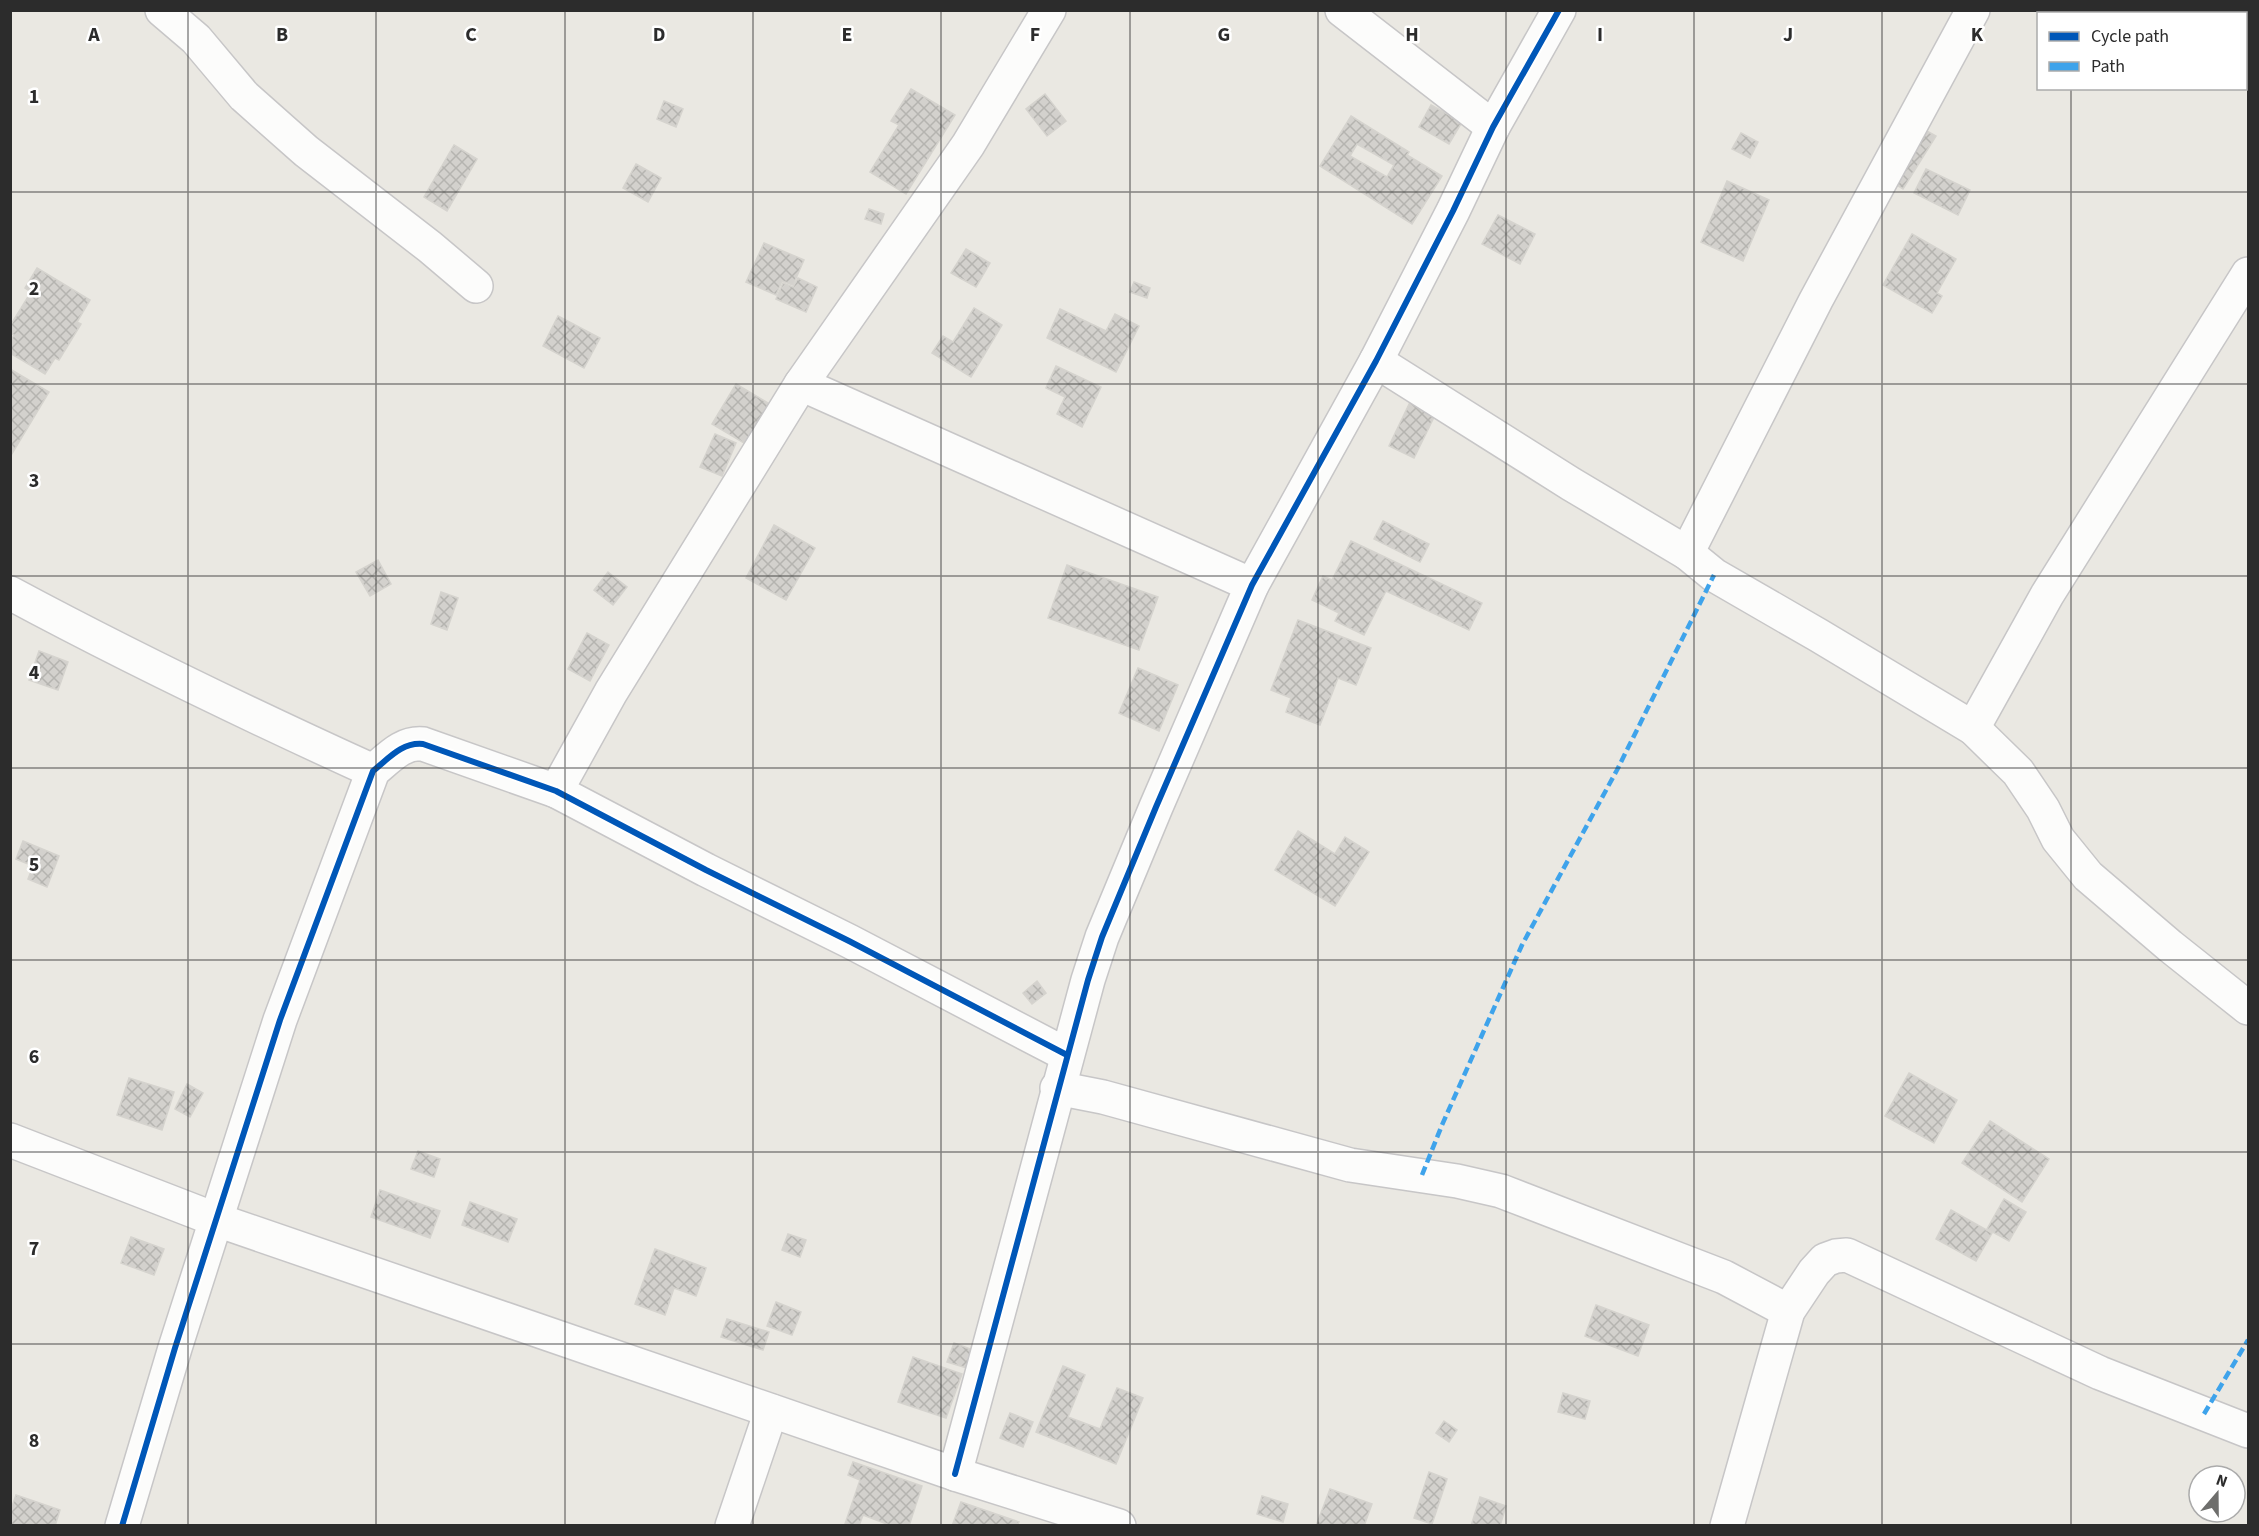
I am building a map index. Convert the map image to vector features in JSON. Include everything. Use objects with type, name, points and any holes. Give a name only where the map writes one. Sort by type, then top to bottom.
[{"type":"street","points":[[162,10],[196,39],[244,96],[306,151],[430,247],[476,286]]},
{"type":"street","points":[[556,791],[611,692],[801,384],[968,145],[1048,10]]},
{"type":"street","points":[[1342,10],[1493,127]]},
{"type":"street","points":[[955,1474],[1057,1088],[1102,937],[1251,585],[1376,361],[1453,212],[1493,127],[1558,10]]},
{"type":"street","points":[[1687,553],[1816,300],[1973,10]]},
{"type":"street","points":[[1973,728],[2047,595],[2248,274]]},
{"type":"street","points":[[1376,361],[1570,484],[1687,553],[1714,575],[1973,728],[2018,772],[2043,809],[2058,839],[2088,876],[2170,946],[2248,1008]]},
{"type":"street","points":[[801,384],[1251,585]]},
{"type":"street","points":[[10,593],[71,626],[271,725],[373,771]]},
{"type":"street","points":[[122,1526],[175,1348],[280,1020],[373,771],[404,746],[413,743],[423,744],[556,791],[1067,1056]]},
{"type":"street","points":[[1057,1088],[1102,1097],[1350,1165],[1457,1181],[1501,1191],[1724,1277],[1788,1311]]},
{"type":"street","points":[[10,1140],[217,1220],[1103,1523]]},
{"type":"street","points":[[1727,1526],[1788,1311],[1814,1272],[1825,1260],[1836,1256],[1847,1255],[2100,1373],[2248,1431]]},
{"type":"street","points":[[732,1526],[771,1411]]},
{"type":"building","points":[[911,89],[955,115],[906,194],[870,172],[899,125],[891,121]]},
{"type":"building","points":[[1045,94],[1066,121],[1047,136],[1026,109]]},
{"type":"building","points":[[664,101],[683,109],[676,127],[657,119]]},
{"type":"building","points":[[1431,105],[1462,122],[1449,144],[1419,127]]},
{"type":"building","points":[[1351,116],[1409,152],[1407,155],[1442,176],[1412,224],[1320,166]],"holes":[[[1357,144],[1394,165],[1387,177],[1350,156]]]},
{"type":"building","points":[[1916,125],[1936,136],[1903,189],[1884,177]]},
{"type":"building","points":[[1741,133],[1758,142],[1750,158],[1732,149]]},
{"type":"building","points":[[454,145],[477,159],[447,211],[424,197]]},
{"type":"building","points":[[636,164],[661,178],[648,202],[623,188]]},
{"type":"building","points":[[1926,169],[1970,190],[1958,215],[1914,193]]},
{"type":"building","points":[[1727,181],[1769,200],[1743,261],[1701,242]]},
{"type":"building","points":[[869,209],[884,214],[881,224],[865,219]]},
{"type":"building","points":[[1498,215],[1535,234],[1520,264],[1482,244]]},
{"type":"building","points":[[1912,234],[1956,259],[1937,293],[1942,296],[1932,313],[1883,285]]},
{"type":"building","points":[[764,243],[804,260],[793,285],[782,281],[776,295],[746,282]]},
{"type":"building","points":[[966,249],[990,263],[976,287],[951,273]]},
{"type":"building","points":[[37,268],[90,300],[77,322],[81,324],[59,360],[55,358],[45,374],[10,353],[10,342],[14,335],[10,333],[10,326],[31,292],[25,288]]},
{"type":"building","points":[[798,278],[817,287],[806,312],[776,299],[783,283],[793,287]]},
{"type":"building","points":[[1134,282],[1150,288],[1147,298],[1130,292]]},
{"type":"building","points":[[974,308],[1002,325],[971,377],[932,353],[943,336],[953,342]]},
{"type":"building","points":[[1060,309],[1106,331],[1115,314],[1139,326],[1116,372],[1047,338]]},
{"type":"building","points":[[558,316],[600,338],[584,368],[543,346]]},
{"type":"building","points":[[1056,366],[1101,387],[1082,427],[1057,414],[1065,397],[1046,388]]},
{"type":"building","points":[[10,369],[49,392],[10,457]]},
{"type":"building","points":[[736,384],[773,406],[749,446],[712,424]]},
{"type":"building","points":[[1412,398],[1437,411],[1414,458],[1389,446]]},
{"type":"building","points":[[715,434],[736,443],[722,476],[700,467]]},
{"type":"building","points":[[1383,521],[1429,544],[1420,562],[1374,539]]},
{"type":"building","points":[[774,525],[815,548],[786,600],[746,578]]},
{"type":"building","points":[[1351,541],[1482,603],[1469,630],[1386,591],[1364,635],[1335,621],[1339,613],[1312,600],[1323,576],[1332,580]]},
{"type":"building","points":[[378,560],[391,584],[370,596],[356,572]]},
{"type":"building","points":[[1067,565],[1158,597],[1139,650],[1048,618]]},
{"type":"building","points":[[608,572],[627,587],[613,605],[594,590]]},
{"type":"building","points":[[441,592],[458,598],[447,630],[431,624]]},
{"type":"building","points":[[1298,620],[1371,648],[1356,685],[1338,678],[1320,725],[1286,712],[1291,698],[1271,690]]},
{"type":"building","points":[[587,633],[609,645],[590,681],[568,669]]},
{"type":"building","points":[[39,651],[68,662],[58,690],[29,680]]},
{"type":"building","points":[[1138,668],[1178,685],[1159,731],[1119,713]]},
{"type":"building","points":[[1298,831],[1335,854],[1345,837],[1369,852],[1335,906],[1275,870]]},
{"type":"building","points":[[23,841],[59,856],[47,887],[28,879],[33,866],[16,859]]},
{"type":"building","points":[[1037,981],[1046,993],[1032,1004],[1023,993]]},
{"type":"building","points":[[1909,1073],[1957,1100],[1934,1143],[1885,1116]]},
{"type":"building","points":[[129,1078],[174,1092],[162,1130],[117,1115]]},
{"type":"building","points":[[187,1084],[203,1093],[190,1117],[175,1109]]},
{"type":"building","points":[[1990,1121],[2049,1159],[2022,1202],[1962,1163]]},
{"type":"building","points":[[418,1151],[440,1159],[434,1177],[411,1169]]},
{"type":"building","points":[[380,1190],[440,1211],[430,1238],[371,1217]]},
{"type":"building","points":[[2004,1199],[2026,1212],[2009,1241],[1987,1229]]},
{"type":"building","points":[[470,1202],[517,1219],[508,1242],[462,1225]]},
{"type":"building","points":[[1951,1210],[1992,1233],[1976,1261],[1936,1239]]},
{"type":"building","points":[[788,1234],[806,1240],[800,1257],[782,1250]]},
{"type":"building","points":[[131,1237],[164,1249],[154,1275],[121,1263]]},
{"type":"building","points":[[655,1249],[706,1268],[696,1296],[674,1288],[665,1315],[635,1304]]},
{"type":"building","points":[[776,1302],[801,1312],[792,1335],[767,1326]]},
{"type":"building","points":[[1596,1305],[1649,1325],[1638,1356],[1585,1336]]},
{"type":"building","points":[[727,1319],[769,1332],[763,1350],[721,1337]]},
{"type":"building","points":[[954,1343],[973,1350],[967,1368],[947,1362]]},
{"type":"building","points":[[913,1357],[962,1374],[946,1418],[898,1402]]},
{"type":"building","points":[[1063,1366],[1085,1375],[1068,1417],[1100,1429],[1117,1388],[1143,1398],[1116,1464],[1036,1432]]},
{"type":"building","points":[[1563,1393],[1590,1401],[1585,1419],[1558,1412]]},
{"type":"building","points":[[1010,1413],[1033,1422],[1023,1447],[1000,1438]]},
{"type":"building","points":[[1444,1421],[1457,1430],[1449,1442],[1436,1433]]},
{"type":"building","points":[[853,1462],[922,1486],[909,1526],[892,1526],[863,1515],[859,1526],[845,1524],[860,1480],[848,1475]]},
{"type":"building","points":[[1429,1472],[1447,1479],[1432,1524],[1414,1518]]},
{"type":"building","points":[[1330,1489],[1372,1504],[1364,1526],[1316,1526]]},
{"type":"building","points":[[16,1495],[60,1510],[55,1526],[10,1526],[10,1512]]},
{"type":"building","points":[[1262,1496],[1288,1504],[1283,1522],[1257,1514]]},
{"type":"building","points":[[1480,1497],[1506,1506],[1500,1526],[1471,1526]]},
{"type":"building","points":[[961,1502],[1019,1522],[1017,1526],[952,1526]]},
{"type":"marked path","points":[[1422,1175],[1522,945],[1617,770],[1714,575]]},
{"type":"marked path","points":[[2204,1414],[2248,1340]]},
{"type":"cycle path","points":[[955,1474],[1088,980],[1102,937],[1252,585],[1376,361],[1493,127],[1559,10]]},
{"type":"cycle path","points":[[122,1526],[175,1348],[280,1020],[373,771],[402,748],[423,744],[556,791],[1067,1055]]}]
